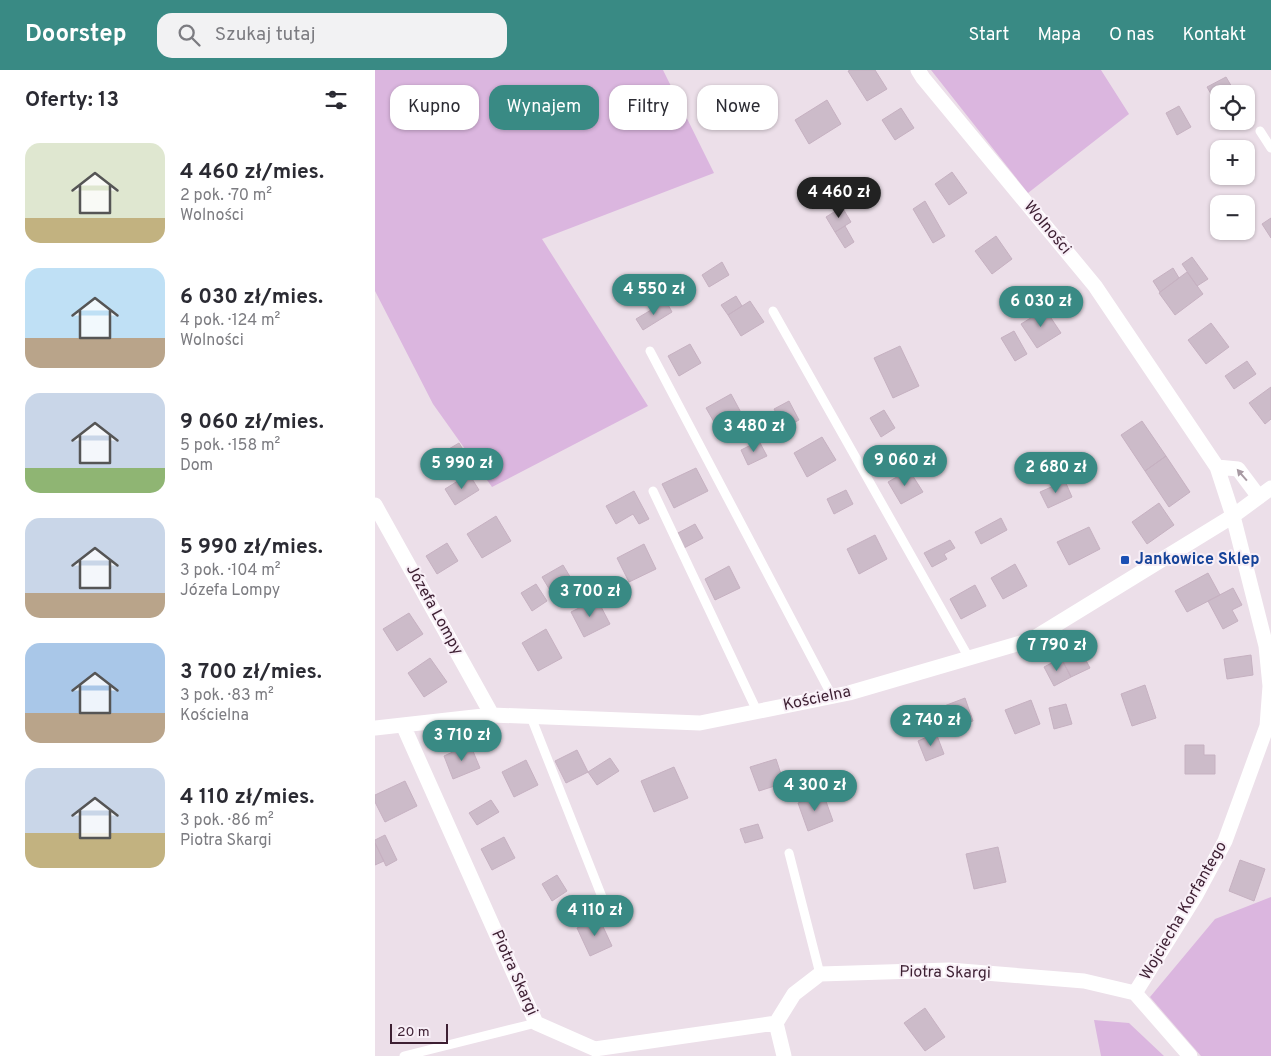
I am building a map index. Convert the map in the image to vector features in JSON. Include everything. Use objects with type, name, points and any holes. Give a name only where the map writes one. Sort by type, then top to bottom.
[{"type":"street","name":"Wolności","points":[[918,70],[1095,286],[1217,467],[1233,516]]},
{"type":"street","points":[[1217,467],[1238,469],[1265,493]]},
{"type":"street","name":"Kościelna","points":[[375,728],[492,715],[700,723],[832,696],[1031,640],[1233,516],[1265,493]]},
{"type":"street","name":"Józefa Lompy","points":[[375,505],[492,715]]},
{"type":"street","name":"Wojciecha Korfantego","points":[[1190,1056],[1135,993],[1196,894],[1225,842],[1267,726],[1270,686],[1266,646],[1233,516]]},
{"type":"street","name":"Piotra Skargi","points":[[403,725],[536,1023],[595,1049],[776,1023]]},
{"type":"street","name":"Piotra Skargi","points":[[820,974],[949,970],[1084,981],[1135,993]]},
{"type":"street","points":[[784,1056],[776,1023],[794,994],[820,974]]},
{"type":"lane","points":[[1260,132],[1271,148]]},
{"type":"lane","points":[[773,311],[969,658]]},
{"type":"lane","points":[[650,351],[832,696]]},
{"type":"lane","points":[[653,491],[757,711]]},
{"type":"lane","points":[[531,717],[604,902]]},
{"type":"lane","points":[[789,853],[820,974]]},
{"type":"lane","points":[[404,1056],[536,1023]]},
{"type":"shaded area","points":[[375,70],[663,70],[670,85],[609,85],[609,130],[687,130],[687,118],[714,173],[542,239],[648,406],[492,487],[433,404],[375,291]]},
{"type":"shaded area","points":[[931,70],[1101,70],[1129,114],[1028,193]]},
{"type":"shaded area","points":[[1271,897],[1271,1056],[1201,1056],[1150,997],[1215,919]]},
{"type":"shaded area","points":[[1094,1020],[1129,1023],[1164,1056],[1101,1056]]},
{"type":"building","points":[[875,70],[887,89],[867,101],[848,71]]},
{"type":"building","points":[[1226,77],[1231,85],[1211,85]]},
{"type":"building","points":[[827,100],[841,124],[809,144],[795,120]]},
{"type":"building","points":[[1179,106],[1191,127],[1177,135],[1166,113]]},
{"type":"building","points":[[901,108],[914,128],[895,140],[882,120]]},
{"type":"building","points":[[952,172],[967,193],[949,205],[935,184]]},
{"type":"building","points":[[925,201],[945,236],[933,243],[913,209]]},
{"type":"building","points":[[842,207],[851,222],[835,232],[826,217]]},
{"type":"building","points":[[1271,218],[1271,238],[1262,224]]},
{"type":"building","points":[[845,226],[854,242],[845,248],[835,232]]},
{"type":"building","points":[[996,236],[1012,259],[992,274],[975,251]]},
{"type":"building","points":[[1192,257],[1208,279],[1197,286],[1182,264]]},
{"type":"building","points":[[722,262],[729,275],[709,287],[702,275]]},
{"type":"building","points":[[1173,268],[1179,278],[1160,292],[1153,281]]},
{"type":"building","points":[[1187,272],[1203,294],[1175,315],[1159,293]]},
{"type":"building","points":[[736,296],[742,306],[728,315],[721,305]]},
{"type":"building","points":[[666,301],[672,312],[643,330],[636,319]]},
{"type":"building","points":[[750,301],[764,322],[741,336],[728,315]]},
{"type":"building","points":[[1045,309],[1061,333],[1037,348],[1021,324]]},
{"type":"building","points":[[1211,323],[1229,347],[1206,364],[1188,340]]},
{"type":"building","points":[[1014,331],[1027,354],[1015,361],[1001,338]]},
{"type":"building","points":[[690,344],[701,363],[679,376],[668,356]]},
{"type":"building","points":[[900,346],[919,386],[893,398],[874,358]]},
{"type":"building","points":[[1247,361],[1256,374],[1234,389],[1225,376]]},
{"type":"building","points":[[1271,387],[1271,419],[1265,424],[1249,403]]},
{"type":"building","points":[[731,394],[745,420],[721,434],[706,408]]},
{"type":"building","points":[[789,401],[799,420],[784,428],[774,409]]},
{"type":"building","points":[[884,410],[895,428],[881,437],[870,418]]},
{"type":"building","points":[[1142,421],[1166,456],[1145,471],[1121,435]]},
{"type":"building","points":[[822,437],[836,460],[807,477],[794,453]]},
{"type":"building","points":[[759,441],[767,456],[748,465],[741,450]]},
{"type":"building","points":[[459,443],[470,461],[453,471],[442,453]]},
{"type":"building","points":[[1166,456],[1190,492],[1169,507],[1145,471]]},
{"type":"building","points":[[696,468],[708,491],[674,508],[662,484]]},
{"type":"building","points":[[909,470],[923,492],[901,504],[888,482]]},
{"type":"building","points":[[469,474],[479,490],[455,505],[445,489]]},
{"type":"building","points":[[1065,481],[1072,497],[1048,508],[1040,492]]},
{"type":"building","points":[[846,490],[853,504],[834,514],[827,499]]},
{"type":"building","points":[[634,491],[649,519],[639,524],[633,514],[616,524],[606,506]]},
{"type":"building","points":[[1159,503],[1174,525],[1147,544],[1132,522]]},
{"type":"building","points":[[496,516],[511,541],[482,558],[467,534]]},
{"type":"building","points":[[1001,518],[1007,530],[981,544],[975,532]]},
{"type":"building","points":[[695,524],[703,538],[684,548],[676,534]]},
{"type":"building","points":[[1089,527],[1100,549],[1069,565],[1057,542]]},
{"type":"building","points":[[875,535],[887,559],[859,574],[847,549]]},
{"type":"building","points":[[950,540],[955,548],[944,554],[947,559],[932,567],[924,553]]},
{"type":"building","points":[[447,543],[458,561],[437,574],[426,556]]},
{"type":"building","points":[[644,544],[656,569],[629,582],[617,558]]},
{"type":"building","points":[[1015,564],[1027,586],[1003,599],[991,578]]},
{"type":"building","points":[[563,565],[572,580],[551,592],[542,577]]},
{"type":"building","points":[[729,566],[740,588],[715,600],[705,579]]},
{"type":"building","points":[[1208,573],[1220,595],[1187,612],[1175,591]]},
{"type":"building","points":[[536,584],[547,601],[532,611],[521,593]]},
{"type":"building","points":[[975,585],[986,606],[961,619],[950,599]]},
{"type":"building","points":[[1233,588],[1242,605],[1232,610],[1238,621],[1223,629],[1208,601]]},
{"type":"building","points":[[597,599],[610,624],[584,637],[571,612]]},
{"type":"building","points":[[409,613],[423,634],[397,651],[383,629]]},
{"type":"building","points":[[546,629],[562,658],[538,671],[522,643]]},
{"type":"building","points":[[1080,649],[1090,668],[1071,677],[1061,658]]},
{"type":"building","points":[[1251,655],[1253,675],[1227,679],[1224,659]]},
{"type":"building","points":[[430,658],[447,682],[424,697],[408,673]]},
{"type":"building","points":[[1061,658],[1071,677],[1054,686],[1044,667]]},
{"type":"building","points":[[1145,685],[1156,718],[1132,726],[1121,694]]},
{"type":"building","points":[[965,698],[973,721],[947,729],[939,708]]},
{"type":"building","points":[[1031,700],[1040,724],[1015,734],[1005,710]]},
{"type":"building","points":[[1066,704],[1072,724],[1054,729],[1049,708]]},
{"type":"building","points":[[936,733],[944,754],[926,761],[918,741]]},
{"type":"building","points":[[470,744],[480,768],[453,779],[444,756]]},
{"type":"building","points":[[1185,745],[1204,745],[1204,755],[1215,755],[1215,774],[1185,774]]},
{"type":"building","points":[[577,750],[588,772],[566,783],[555,761]]},
{"type":"building","points":[[610,758],[619,771],[597,785],[588,772]]},
{"type":"building","points":[[776,759],[784,783],[759,791],[750,767]]},
{"type":"building","points":[[526,760],[538,785],[514,797],[502,772]]},
{"type":"building","points":[[674,767],[688,798],[654,812],[641,781]]},
{"type":"building","points":[[405,781],[417,806],[385,822],[375,802],[375,795]]},
{"type":"building","points":[[823,793],[833,821],[808,831],[798,803]]},
{"type":"building","points":[[491,800],[499,812],[477,825],[469,813]]},
{"type":"building","points":[[758,824],[763,838],[745,843],[740,829]]},
{"type":"building","points":[[385,835],[397,860],[386,866],[375,843],[375,840]]},
{"type":"building","points":[[504,837],[515,858],[492,870],[481,849]]},
{"type":"building","points":[[375,843],[384,861],[375,865]]},
{"type":"building","points":[[998,847],[1006,882],[974,889],[966,854]]},
{"type":"building","points":[[1240,860],[1265,869],[1254,901],[1229,891]]},
{"type":"building","points":[[557,875],[567,891],[552,901],[542,884]]},
{"type":"building","points":[[599,918],[612,946],[590,956],[577,928]]},
{"type":"building","points":[[925,1008],[945,1037],[925,1051],[904,1023]]},
{"type":"place","name":"Jankowice Sklep","points":[[1125,560]]}]
